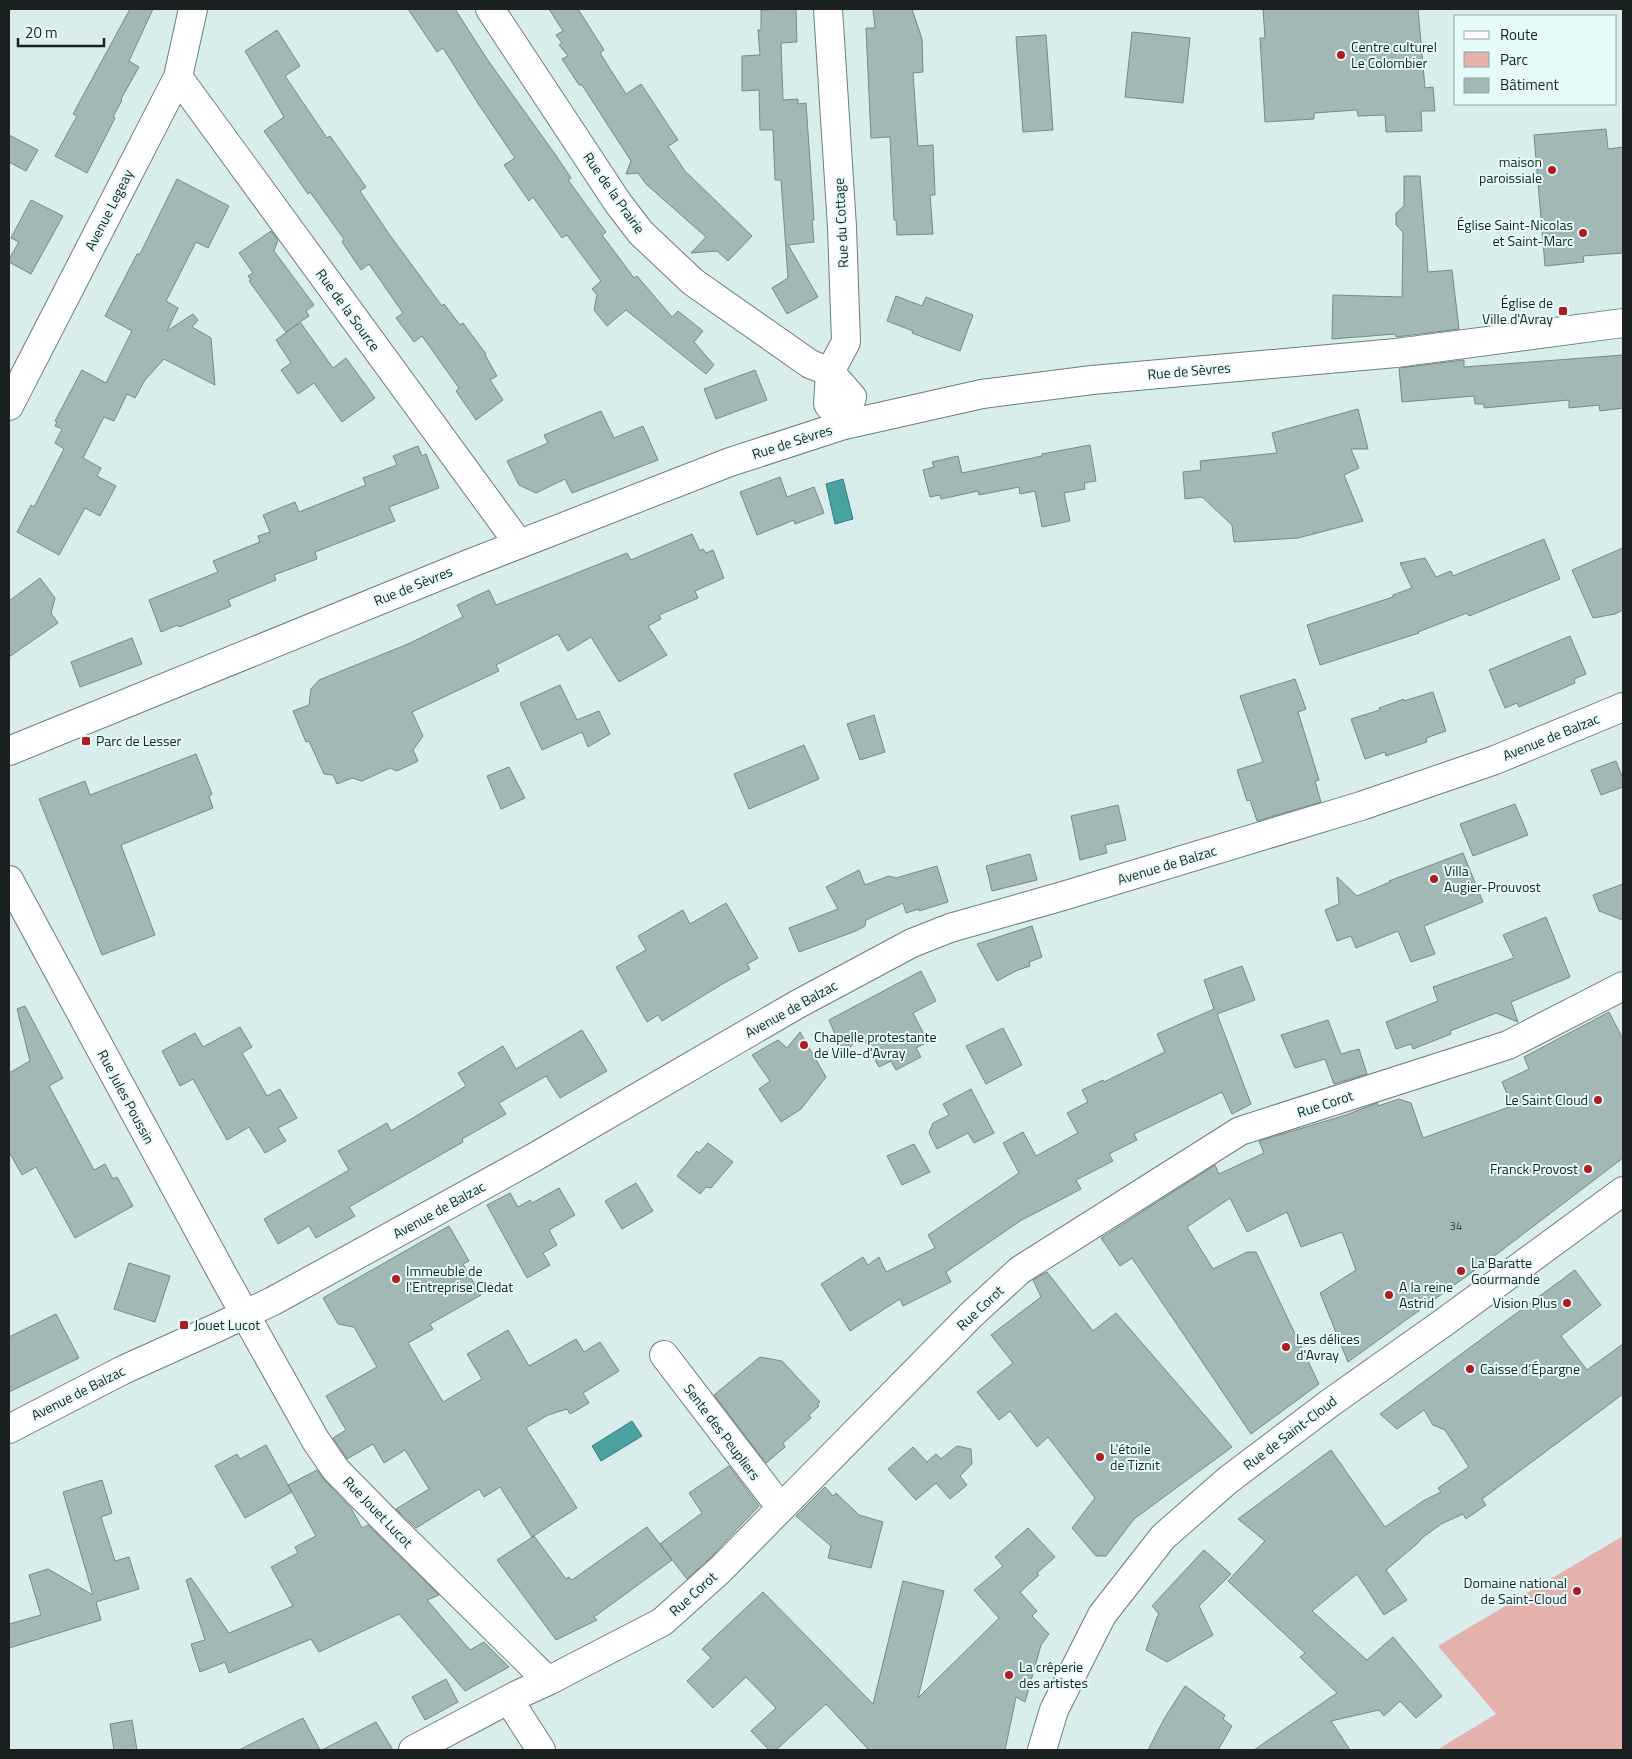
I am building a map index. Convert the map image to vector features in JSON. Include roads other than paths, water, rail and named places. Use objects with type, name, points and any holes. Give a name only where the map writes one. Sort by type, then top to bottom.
[{"type":"street","name":"Avenue Legeay","points":[[9,406],[178,77],[193,9]]},
{"type":"street","name":"Rue de la Prairie","points":[[490,9],[618,203],[641,233],[693,282],[810,364],[830,372]]},
{"type":"street","name":"Rue du Cottage","points":[[828,9],[841,218],[846,342],[830,372]]},
{"type":"street","name":"Rue de la Source","points":[[178,77],[519,544]]},
{"type":"street","name":"Rue de Sèvres","points":[[9,751],[519,544],[730,462],[844,425],[982,394],[1092,380],[1396,353],[1623,323]]},
{"type":"street","points":[[830,372],[852,397],[844,425]]},
{"type":"street","name":"Avenue de Balzac","points":[[9,1429],[123,1370],[273,1301],[405,1230],[534,1158],[798,1004],[912,943],[950,928],[1064,896],[1361,806],[1495,760],[1623,707]]},
{"type":"street","name":"Rue Jules Poussin","points":[[9,880],[245,1313]]},
{"type":"street","name":"Rue Corot","points":[[414,1750],[662,1622],[720,1570],[971,1315],[1020,1270],[1240,1131],[1508,1045],[1573,1014],[1623,986]]},
{"type":"street","name":"Rue de Saint-Cloud","points":[[1042,1750],[1054,1710],[1102,1615],[1163,1537],[1228,1480],[1330,1403],[1623,1191]]},
{"type":"street","name":"Rue Jouet Lucot","points":[[245,1313],[316,1441],[336,1470],[548,1681]]},
{"type":"street","name":"Sente des Peupliers","points":[[664,1356],[781,1508]]},
{"type":"street","points":[[508,1700],[541,1750]]},
{"type":"water","points":[[843,479],[853,519],[835,524],[826,484]]},
{"type":"water","points":[[632,1421],[642,1436],[601,1461],[592,1446]]},
{"type":"place","name":"Centre culturel Le Colombier","points":[[1341,55]]},
{"type":"place","name":"maison paroissiale","points":[[1552,170]]},
{"type":"place","name":"Église Saint-Nicolas et Saint-Marc","points":[[1583,233]]},
{"type":"place","name":"Église de Ville d'Avray","points":[[1563,311]]},
{"type":"place","name":"Parc de Lesser","points":[[86,741]]},
{"type":"place","name":"Villa Augier-Prouvost","points":[[1434,879]]},
{"type":"place","name":"Chapelle protestante de Ville-d'Avray","points":[[804,1045]]},
{"type":"place","name":"Le Saint Cloud","points":[[1598,1100]]},
{"type":"place","name":"Franck Provost","points":[[1588,1169]]},
{"type":"place","name":"La Baratte Gourmande","points":[[1461,1271]]},
{"type":"place","name":"Immeuble de l'Entreprise Cledat","points":[[396,1279]]},
{"type":"place","name":"A la reine Astrid","points":[[1389,1295]]},
{"type":"place","name":"Vision Plus","points":[[1567,1303]]},
{"type":"place","name":"Jouet Lucot","points":[[184,1325]]},
{"type":"place","name":"Les délices d'Avray","points":[[1286,1347]]},
{"type":"place","name":"Caisse d’Épargne","points":[[1470,1369]]},
{"type":"place","name":"L'étoile de Tiznit","points":[[1100,1457]]},
{"type":"place","name":"Domaine national de Saint-Cloud","points":[[1577,1591]]},
{"type":"place","name":"La crêperie des artistes","points":[[1009,1675]]}]
